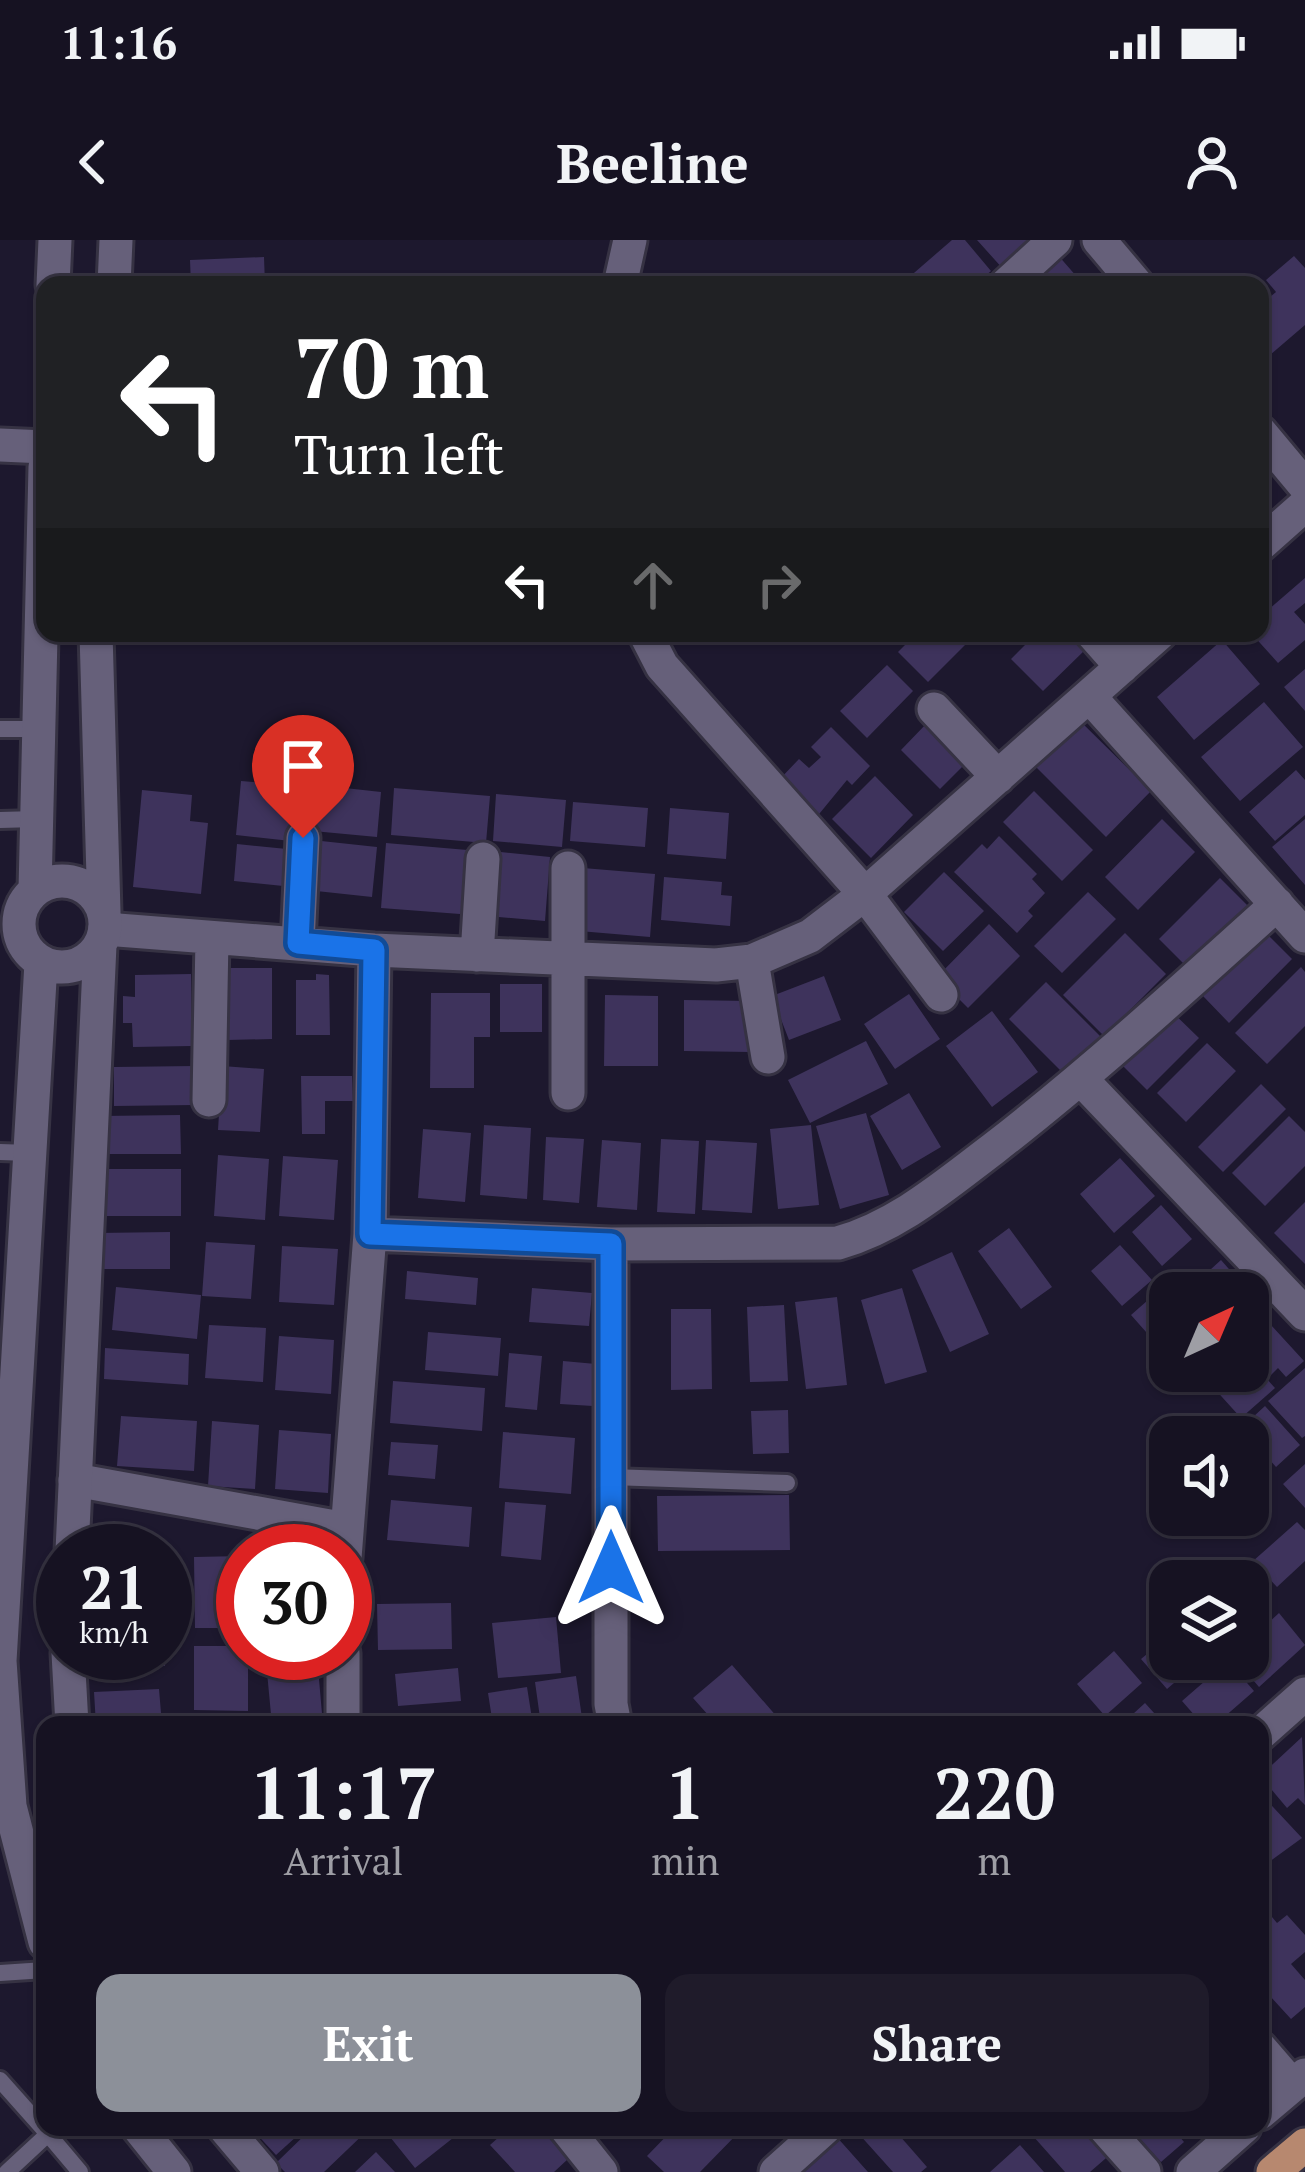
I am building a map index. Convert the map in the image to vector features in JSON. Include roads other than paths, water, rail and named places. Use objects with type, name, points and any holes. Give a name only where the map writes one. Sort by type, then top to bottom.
[{"type":"main road","points":[[1274,2172],[1305,2145]]},
{"type":"street","points":[[53,276],[55,240]]},
{"type":"street","points":[[114,276],[116,240]]},
{"type":"street","points":[[622,276],[629,240]]},
{"type":"street","points":[[1016,276],[1055,240]]},
{"type":"street","points":[[1099,240],[1129,276]]},
{"type":"street","points":[[1269,443],[1305,486]]},
{"type":"street","points":[[0,445],[36,447]]},
{"type":"street","points":[[1269,536],[1305,505]]},
{"type":"street","points":[[36,1907],[10,1806],[0,1661],[23,955],[19,899],[36,819],[41,642]]},
{"type":"street","points":[[73,1524],[103,929],[96,642]]},
{"type":"street","points":[[649,642],[662,666],[865,894],[940,995]]},
{"type":"street","points":[[1100,642],[1122,667]]},
{"type":"street","points":[[103,929],[374,950],[716,965],[752,961],[810,936],[865,894],[1150,642]]},
{"type":"street","points":[[1089,696],[1305,935]]},
{"type":"street","points":[[934,709],[998,777]]},
{"type":"street","points":[[298,943],[303,838]]},
{"type":"street","points":[[477,955],[483,859]]},
{"type":"street","points":[[568,868],[568,1093]]},
{"type":"street","points":[[19,899],[50,883],[75,883],[96,897],[103,929]]},
{"type":"street","points":[[370,1234],[611,1244],[838,1243],[871,1234],[918,1206],[1082,1080],[1276,904]]},
{"type":"street","points":[[23,955],[74,966],[103,929]]},
{"type":"street","points":[[209,1100],[212,938]]},
{"type":"street","points":[[347,1524],[370,1234],[374,950]]},
{"type":"street","points":[[752,961],[768,1057]]},
{"type":"street","points":[[1082,1080],[1305,1314]]},
{"type":"street","points":[[611,1244],[613,1716]]},
{"type":"street","points":[[75,1480],[261,1524]]},
{"type":"street","points":[[70,1680],[72,1716]]},
{"type":"street","points":[[343,1680],[343,1716]]},
{"type":"street","points":[[1269,1726],[1305,1694]]},
{"type":"street","points":[[1269,2055],[1299,2080],[1269,2106]]},
{"type":"street","points":[[145,2136],[175,2172]]},
{"type":"street","points":[[232,2136],[262,2172]]},
{"type":"street","points":[[572,2136],[602,2172]]},
{"type":"street","points":[[776,2172],[816,2136]]},
{"type":"street","points":[[1112,2136],[1144,2172]]},
{"type":"street","points":[[1193,2172],[1234,2136]]},
{"type":"lane","points":[[0,729],[39,729]]},
{"type":"lane","points":[[0,820],[36,819]]},
{"type":"lane","points":[[611,1477],[787,1483]]},
{"type":"lane","points":[[0,1972],[36,1970]]},
{"type":"lane","points":[[0,2080],[36,2120]]},
{"type":"lane","points":[[7,2172],[46,2136]]},
{"type":"lane","points":[[50,2136],[80,2172]]}]
